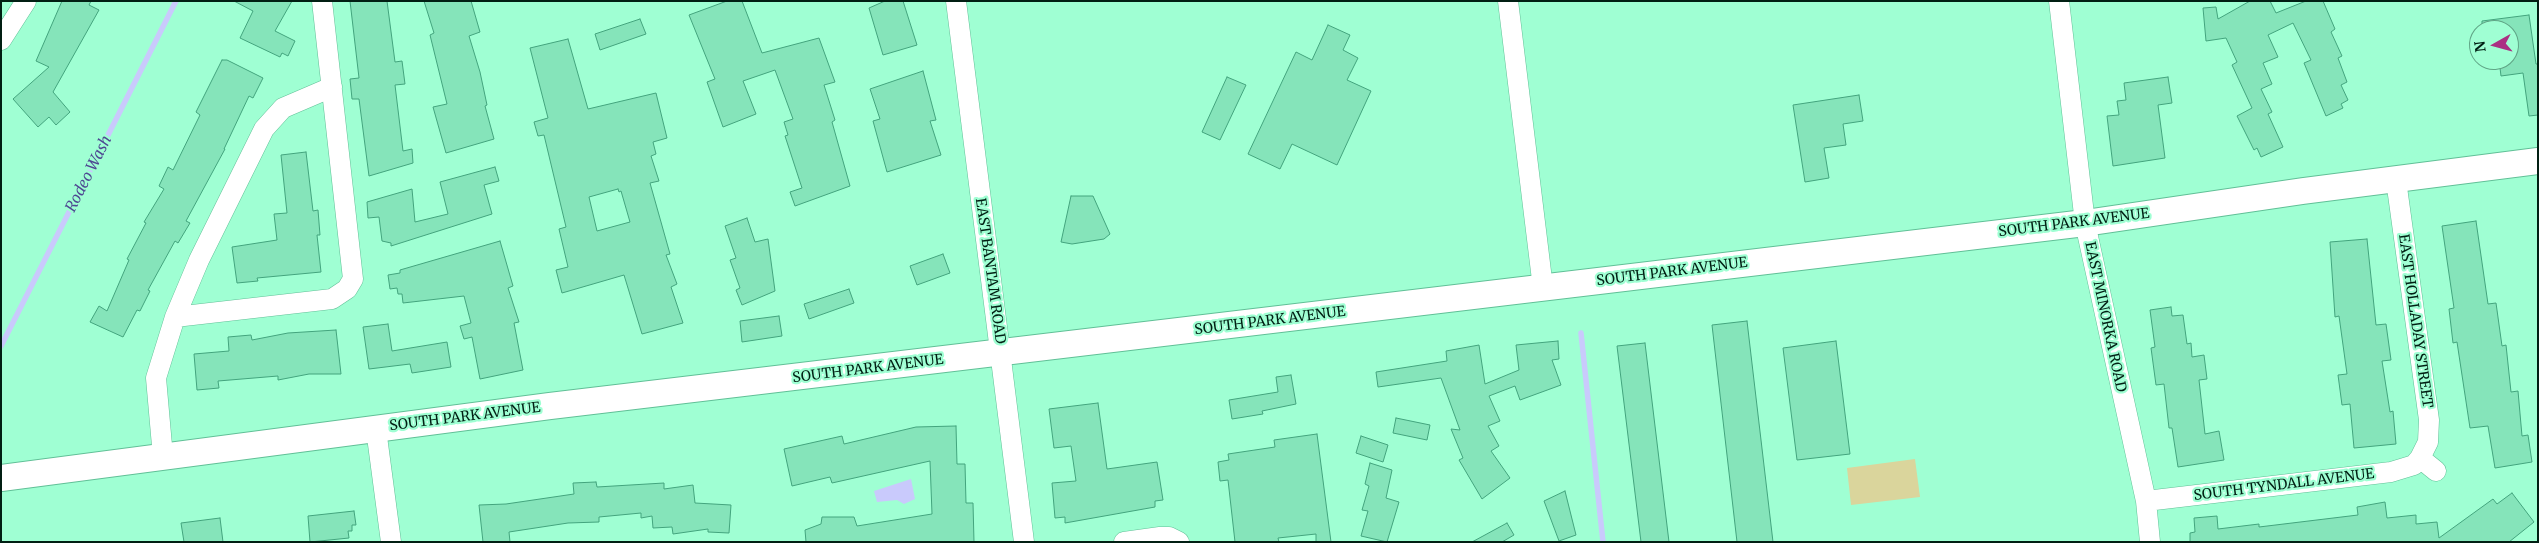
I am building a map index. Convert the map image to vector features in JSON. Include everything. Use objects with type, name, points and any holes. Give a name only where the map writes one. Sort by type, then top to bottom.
[{"type":"main road","name":"SOUTH PARK AVENUE","points":[[1,478],[376,429],[2085,223],[2538,161]]},
{"type":"street","points":[[1,40],[26,1]]},
{"type":"street","points":[[175,317],[328,299],[339,296],[347,289],[353,279],[322,1]]},
{"type":"street","name":"EAST BANTAM ROAD","points":[[956,1],[1024,542]]},
{"type":"street","points":[[1508,1],[1543,288]]},
{"type":"street","name":"EAST MINORKA ROAD","points":[[2059,1],[2085,223],[2146,501],[2150,542]]},
{"type":"street","points":[[163,457],[156,378],[175,317],[199,260],[264,129],[283,108],[332,87]]},
{"type":"street","name":"EAST HOLLADAY STREET","points":[[2396,180],[2428,420],[2428,442],[2419,459]]},
{"type":"street","points":[[376,429],[391,542]]},
{"type":"street","points":[[2419,459],[2436,472]]},
{"type":"street","name":"SOUTH TYNDALL AVENUE","points":[[2146,501],[2391,472],[2406,468],[2419,459]]},
{"type":"street","points":[[1124,542],[1160,537],[1187,540]]},
{"type":"shaded area","points":[[1915,459],[1920,497],[1851,505],[1847,468]]},
{"type":"water","points":[[911,479],[915,499],[904,504],[897,500],[877,502],[874,491]]},
{"type":"building","points":[[62,1],[91,1],[89,5],[99,10],[53,92],[70,112],[56,125],[49,117],[38,127],[13,99],[49,67],[36,61]]},
{"type":"building","points":[[234,1],[292,1],[275,31],[295,41],[288,56],[282,53],[280,57],[240,38],[253,11]]},
{"type":"building","points":[[350,1],[387,1],[395,62],[402,61],[405,84],[395,85],[403,151],[412,149],[413,163],[369,176],[359,99],[352,99],[350,79],[359,78]]},
{"type":"building","points":[[424,1],[471,1],[480,32],[469,36],[480,72],[487,105],[485,106],[494,139],[446,153],[433,107],[447,104],[430,35],[434,33]]},
{"type":"building","points":[[727,1],[742,1],[762,53],[819,38],[835,82],[824,85],[835,120],[832,122],[850,186],[795,206],[790,192],[802,188],[785,136],[788,135],[784,122],[793,119],[775,70],[743,81],[756,114],[723,127],[707,82],[715,79],[689,15]]},
{"type":"building","points":[[885,1],[903,1],[917,45],[883,55],[869,8]]},
{"type":"building","points":[[2250,1],[2270,1],[2276,13],[2306,1],[2323,1],[2335,29],[2331,32],[2342,56],[2338,58],[2347,82],[2341,85],[2348,100],[2341,104],[2343,108],[2326,116],[2304,63],[2311,60],[2293,23],[2268,35],[2278,57],[2263,63],[2272,84],[2261,89],[2272,112],[2268,114],[2283,147],[2261,157],[2257,148],[2254,150],[2237,116],[2252,108],[2232,65],[2237,62],[2226,38],[2206,41],[2203,8],[2216,7],[2218,19]]},
{"type":"building","points":[[2529,15],[2536,64],[2538,64],[2538,115],[2529,116],[2523,73],[2501,76],[2500,70],[2519,70],[2519,20],[2490,20]]},
{"type":"building","points":[[640,19],[646,34],[600,50],[595,34]]},
{"type":"building","points":[[1328,25],[1350,35],[1343,50],[1358,58],[1347,80],[1371,91],[1337,165],[1292,144],[1280,169],[1248,154],[1296,52],[1312,60]]},
{"type":"building","points":[[568,39],[588,109],[656,93],[667,138],[653,142],[656,154],[651,156],[659,181],[650,183],[670,254],[666,255],[677,284],[671,287],[683,323],[642,334],[624,275],[562,293],[556,270],[568,267],[559,229],[566,227],[544,135],[538,136],[534,122],[548,118],[530,48]],"holes":[[[618,189],[619,192],[621,191],[630,222],[597,231],[589,197]]]},
{"type":"building","points":[[222,60],[227,60],[263,78],[253,98],[249,96],[225,149],[186,221],[190,223],[178,243],[175,241],[148,290],[150,291],[140,311],[137,310],[123,337],[90,322],[99,306],[107,311],[129,260],[127,259],[146,223],[144,222],[164,189],[159,186],[168,167],[173,170],[200,115],[196,112]]},
{"type":"building","points":[[923,71],[936,120],[930,121],[941,155],[887,172],[873,121],[880,119],[870,89]]},
{"type":"building","points":[[1227,77],[1246,85],[1220,140],[1202,132]]},
{"type":"building","points":[[2168,77],[2172,103],[2158,105],[2165,158],[2113,166],[2107,116],[2119,115],[2117,101],[2126,100],[2124,83]]},
{"type":"building","points":[[1859,95],[1863,121],[1843,124],[1846,145],[1824,148],[1829,178],[1805,182],[1793,105]]},
{"type":"building","points":[[306,152],[313,211],[318,210],[320,235],[317,235],[321,272],[257,278],[258,281],[237,283],[232,247],[277,240],[274,214],[287,213],[281,155]]},
{"type":"building","points":[[495,167],[499,181],[484,185],[492,214],[391,246],[391,243],[382,241],[379,217],[368,218],[367,202],[412,189],[415,222],[448,214],[440,182]]},
{"type":"building","points":[[1071,196],[1093,196],[1110,234],[1104,239],[1072,244],[1061,242]]},
{"type":"building","points":[[747,218],[755,242],[768,239],[775,291],[742,305],[736,290],[740,288],[730,260],[736,258],[725,226]]},
{"type":"building","points":[[2476,221],[2488,304],[2496,303],[2502,346],[2506,345],[2511,392],[2518,391],[2522,436],[2528,435],[2532,462],[2495,468],[2488,426],[2470,428],[2457,342],[2453,343],[2449,309],[2454,308],[2442,226]]},
{"type":"building","points":[[2367,239],[2376,325],[2386,324],[2391,360],[2382,361],[2390,412],[2393,411],[2396,444],[2354,448],[2350,404],[2342,405],[2338,375],[2347,374],[2339,316],[2335,317],[2330,242]]},
{"type":"building","points":[[500,241],[513,286],[508,288],[519,322],[514,323],[523,370],[480,379],[472,337],[464,339],[460,326],[471,323],[464,296],[403,303],[402,294],[398,294],[397,288],[390,289],[388,275],[400,273],[400,270]]},
{"type":"building","points":[[943,254],[950,273],[917,285],[910,266]]},
{"type":"building","points":[[849,289],[854,303],[809,319],[804,304]]},
{"type":"building","points":[[2171,307],[2172,316],[2183,315],[2187,344],[2191,343],[2192,357],[2204,355],[2207,379],[2199,380],[2205,434],[2219,431],[2224,460],[2178,467],[2172,428],[2169,428],[2164,384],[2156,385],[2151,348],[2155,347],[2150,310]]},
{"type":"building","points":[[779,316],[782,336],[742,342],[740,321]]},
{"type":"building","points":[[1747,321],[1773,542],[1737,542],[1712,325]]},
{"type":"building","points":[[388,324],[392,351],[447,342],[451,367],[412,373],[410,364],[369,369],[363,327]]},
{"type":"building","points":[[336,330],[341,374],[309,374],[278,380],[278,376],[218,381],[219,388],[197,390],[194,354],[229,351],[228,337],[251,335],[252,340],[288,333]]},
{"type":"building","points":[[1558,341],[1559,359],[1552,360],[1561,385],[1520,400],[1515,386],[1489,396],[1500,421],[1488,426],[1499,446],[1491,451],[1510,478],[1482,499],[1459,460],[1463,458],[1451,429],[1460,430],[1441,378],[1378,387],[1376,372],[1447,361],[1446,351],[1479,345],[1485,384],[1519,370],[1516,345]]},
{"type":"building","points":[[1836,341],[1850,454],[1797,460],[1783,348]]},
{"type":"building","points":[[1645,343],[1669,542],[1641,542],[1617,346]]},
{"type":"building","points":[[1291,375],[1296,404],[1262,411],[1263,414],[1232,419],[1229,400],[1278,392],[1276,377]]},
{"type":"building","points":[[1098,403],[1107,469],[1157,462],[1163,500],[1155,501],[1155,507],[1065,523],[1065,517],[1055,518],[1052,483],[1076,481],[1071,446],[1054,448],[1049,409]]},
{"type":"building","points":[[1396,418],[1430,425],[1427,440],[1393,433]]},
{"type":"building","points":[[956,426],[957,464],[965,464],[966,503],[973,503],[974,542],[806,542],[805,530],[821,524],[822,517],[854,517],[857,526],[932,514],[930,461],[832,483],[830,477],[792,486],[784,449],[842,436],[844,444],[916,427]]},
{"type":"building","points":[[1317,434],[1331,542],[1316,542],[1316,534],[1278,538],[1279,542],[1235,542],[1228,480],[1220,481],[1218,462],[1229,460],[1228,454],[1275,447],[1274,440]]},
{"type":"building","points":[[1361,436],[1388,445],[1383,462],[1356,453]]},
{"type":"building","points":[[1370,463],[1392,470],[1386,498],[1399,502],[1387,542],[1361,536],[1368,511],[1362,510],[1369,486],[1365,484]]},
{"type":"building","points":[[596,482],[597,487],[664,483],[664,489],[693,485],[695,503],[731,505],[729,533],[708,532],[708,529],[673,534],[672,527],[653,528],[652,516],[641,518],[641,513],[599,517],[599,522],[568,523],[509,532],[510,542],[483,542],[479,505],[506,504],[574,494],[573,483]]},
{"type":"building","points":[[1565,491],[1576,535],[1559,541],[1544,501]]},
{"type":"building","points":[[2512,493],[2534,522],[2509,542],[2190,542],[2190,533],[2195,532],[2194,518],[2217,516],[2218,529],[2259,524],[2259,527],[2358,515],[2357,507],[2385,502],[2387,518],[2416,515],[2416,524],[2437,522],[2439,538],[2493,499],[2497,504]]},
{"type":"building","points":[[354,511],[356,525],[352,525],[352,531],[348,531],[349,538],[310,542],[308,516]]},
{"type":"building","points":[[220,518],[223,542],[184,542],[181,523]]},
{"type":"building","points":[[1507,523],[1514,535],[1502,542],[1472,542]]},
{"type":"waterway","name":"Rodeo Wash","points":[[1,346],[176,1]]},
{"type":"waterway","points":[[1581,333],[1603,542]]}]
